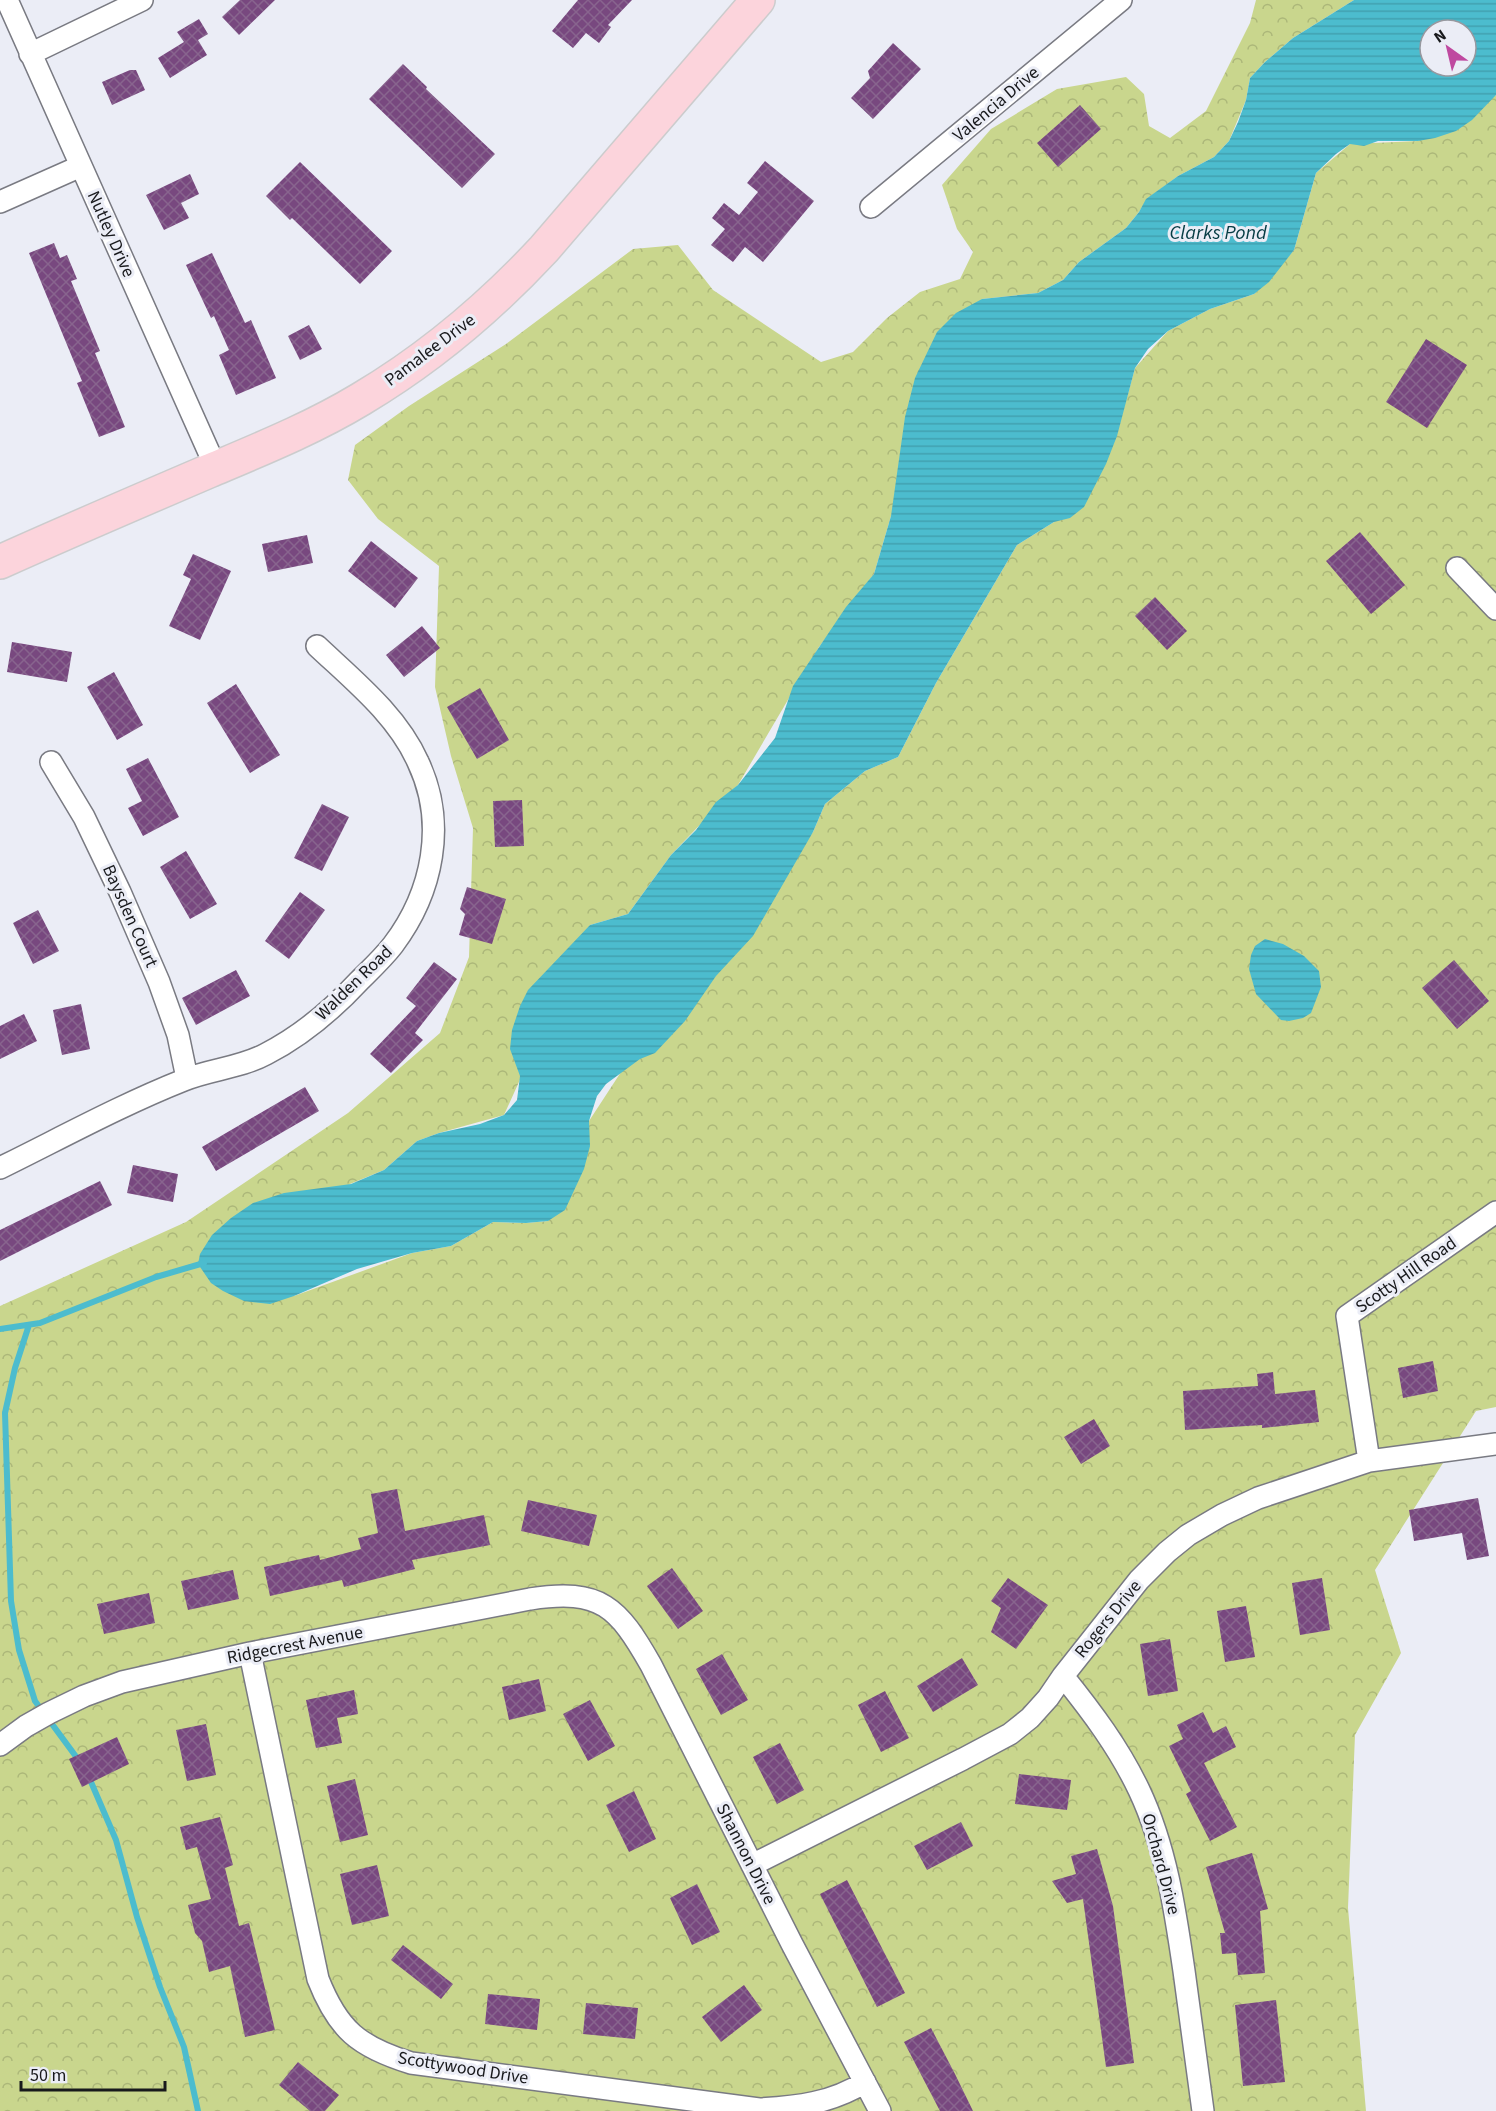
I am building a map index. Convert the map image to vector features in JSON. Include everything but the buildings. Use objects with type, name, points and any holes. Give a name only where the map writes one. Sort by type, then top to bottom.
[{"type":"main road","name":"Pamalee Drive","points":[[0,562],[303,430],[361,399],[405,371],[458,332],[508,288],[544,249],[758,0]]},
{"type":"street","name":"Nutley Drive","points":[[7,0],[216,468]]},
{"type":"street","points":[[30,54],[142,0]]},
{"type":"street","name":"Valencia Drive","points":[[871,207],[1121,0]]},
{"type":"street","points":[[0,202],[81,166]]},
{"type":"street","points":[[1458,568],[1496,609]]},
{"type":"street","name":"Walden Road","points":[[0,1168],[138,1099],[187,1078],[240,1065],[291,1039],[334,1007],[391,948],[416,909],[426,886],[432,861],[433,810],[428,784],[418,760],[404,737],[370,696],[317,646]]},
{"type":"street","name":"Baysden Court","points":[[51,762],[84,817],[159,982],[178,1035],[187,1078]]},
{"type":"street","name":"Scotty Hill Road","points":[[1369,1461],[1347,1316],[1496,1212]]},
{"type":"street","name":"Rogers Drive","points":[[752,1865],[1010,1734],[1048,1698],[1139,1580],[1167,1551],[1188,1535],[1222,1515],[1258,1498],[1369,1461],[1496,1444]]},
{"type":"street","name":"Ridgecrest Avenue","points":[[0,1745],[49,1713],[122,1682],[250,1653],[554,1595],[580,1597],[604,1604]]},
{"type":"street","name":"Shannon Drive","points":[[604,1604],[625,1623],[651,1665],[879,2111]]},
{"type":"street","name":"Scottywood Drive","points":[[250,1653],[318,1979],[327,2004],[342,2025],[363,2043],[386,2055],[411,2063],[759,2109],[811,2104],[837,2098],[865,2082]]},
{"type":"street","name":"Orchard Drive","points":[[1063,1676],[1100,1722],[1121,1756],[1140,1791],[1154,1828],[1172,1891],[1203,2111]]},
{"type":"green space","points":[[1256,0],[1354,0],[1293,38],[1265,62],[1250,78],[1246,100],[1229,141],[1214,157],[1178,176],[1147,199],[1126,228],[1079,262],[1063,280],[1038,293],[982,299],[891,516],[874,574],[819,647],[738,785],[671,855],[628,914],[590,925],[504,1115],[417,1141],[384,1170],[350,1184],[223,1291],[294,1296],[412,1253],[451,1246],[493,1222],[548,1221],[589,1121],[621,1072],[813,832],[825,804],[865,771],[898,757],[936,683],[1017,545],[1054,522],[1127,397],[1135,368],[1168,331],[1210,309],[1254,294],[1294,250],[1316,173],[1350,144],[1418,141],[1496,95],[1496,1407],[1476,1411],[1375,1570],[1401,1653],[1355,1735],[1348,1908],[1366,2111],[0,2111],[0,1306],[186,1222],[348,1113],[440,1033],[469,957],[473,828],[451,756],[435,687],[439,566],[378,519],[348,480],[355,445],[409,406],[506,344],[633,249],[678,245],[713,290],[821,362],[853,352],[887,318],[920,292],[960,279],[973,252],[957,229],[942,185],[991,129],[1057,89],[1126,77],[1144,94],[1149,126],[1170,138],[1206,111],[1250,23]]},
{"type":"water","name":"Clarks Pond","points":[[1354,0],[1496,0],[1496,95],[1472,120],[1456,131],[1435,138],[1418,141],[1378,141],[1364,146],[1350,144],[1316,173],[1294,250],[1269,282],[1254,294],[1210,309],[1168,331],[1148,349],[1135,368],[1117,436],[1106,464],[1084,507],[1070,518],[1054,522],[1017,545],[936,683],[898,757],[865,771],[825,804],[813,832],[753,936],[716,976],[685,1021],[655,1053],[640,1059],[606,1084],[597,1096],[589,1121],[590,1146],[584,1169],[565,1210],[548,1221],[493,1222],[451,1246],[412,1253],[357,1269],[270,1304],[244,1301],[211,1283],[198,1264],[200,1254],[212,1235],[253,1203],[284,1193],[351,1184],[384,1170],[417,1141],[504,1115],[517,1100],[520,1076],[510,1049],[512,1030],[528,990],[590,925],[628,914],[671,855],[696,830],[716,802],[738,785],[775,738],[793,686],[846,607],[874,574],[891,516],[905,417],[915,378],[937,332],[956,313],[982,299],[1038,293],[1063,280],[1079,262],[1126,228],[1146,199],[1178,176],[1214,157],[1229,141],[1238,122],[1246,100],[1250,78],[1293,38]]},
{"type":"water","points":[[1265,939],[1283,944],[1304,956],[1319,971],[1321,987],[1311,1013],[1303,1018],[1281,1020],[1256,994],[1249,969],[1251,955],[1255,946]]},
{"type":"waterway","points":[[0,1329],[40,1323],[156,1277],[204,1263]]},
{"type":"waterway","points":[[29,1325],[15,1368],[5,1413],[11,1601],[19,1650],[35,1701],[80,1762]]},
{"type":"waterway","points":[[88,1775],[116,1840],[137,1917],[160,1987],[184,2047],[198,2111]]}]
